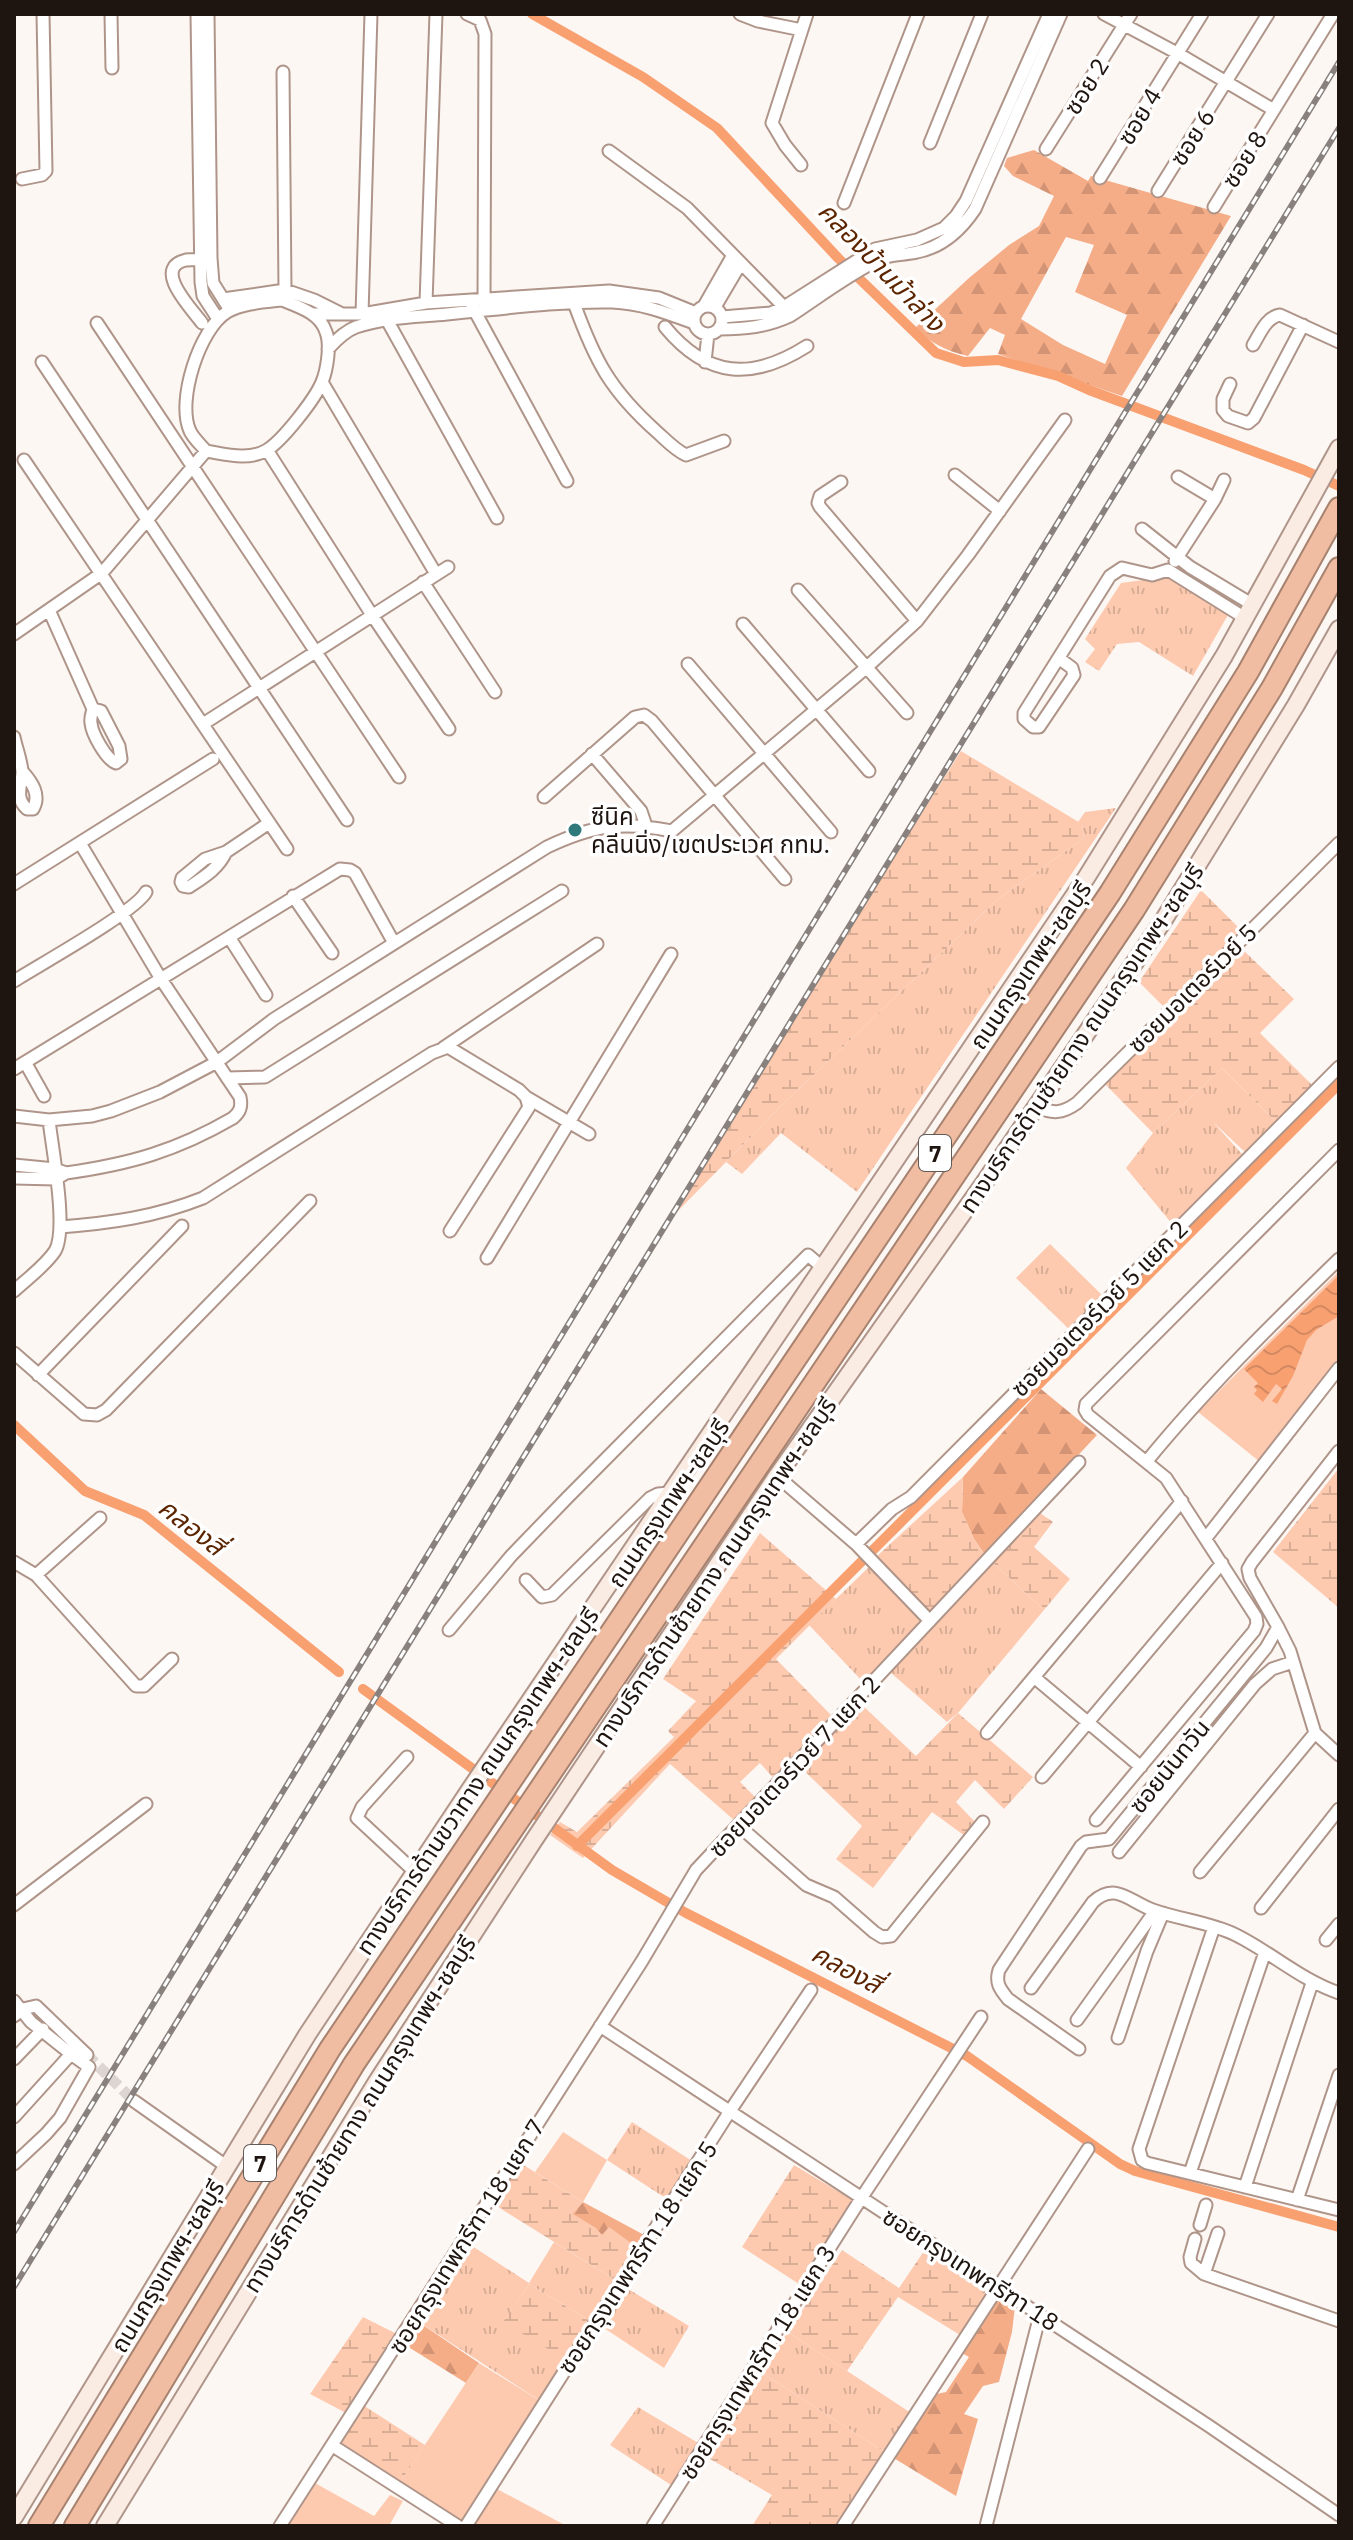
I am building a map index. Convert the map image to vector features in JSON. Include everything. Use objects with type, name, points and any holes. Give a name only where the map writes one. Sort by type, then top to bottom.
[{"type":"highway","name":"ถนนกรุงเทพฯ-ชลบุรี","points":[[39,2526],[330,2049],[1110,893],[1248,672],[1335,516]]},
{"type":"highway","name":"7","points":[[75,2526],[354,2064],[1134,910],[1272,688],[1339,568]]},
{"type":"main road","name":"ทางบริการด้านขวาทาง ถนนกรุงเทพฯ-ชลบุรี","points":[[14,2517],[307,2035],[1086,878],[1199,699],[1336,453]]},
{"type":"main road","name":"ทางบริการด้านซ้ายทาง ถนนกรุงเทพฯ-ชลบุรี","points":[[105,2526],[370,2091],[777,1476],[1163,921],[1296,705],[1339,629]]},
{"type":"street","points":[[22,179],[42,175],[46,171],[43,14]]},
{"type":"street","points":[[111,14],[112,68]]},
{"type":"street","points":[[197,14],[206,259],[213,283],[230,310]]},
{"type":"street","points":[[208,14],[203,296],[218,319]]},
{"type":"street","points":[[362,314],[371,14]]},
{"type":"street","points":[[426,303],[436,14]]},
{"type":"street","points":[[467,14],[480,20],[485,34],[484,299]]},
{"type":"street","points":[[740,14],[802,30]]},
{"type":"street","points":[[801,165],[772,123],[807,14]]},
{"type":"street","points":[[844,203],[918,14]]},
{"type":"street","points":[[930,143],[982,14]]},
{"type":"street","points":[[328,349],[337,338],[354,327],[387,320],[474,311],[613,302],[707,320],[787,311],[878,254],[944,228],[956,216],[966,201],[1049,14]]},
{"type":"street","points":[[878,254],[919,252],[951,237],[965,225],[975,209],[1061,14]]},
{"type":"street","points":[[1104,14],[1128,19],[1177,53],[1274,110]]},
{"type":"street","name":"ซอย 4","points":[[1100,178],[1202,14]]},
{"type":"street","name":"ซอย 6","points":[[1158,191],[1268,14]]},
{"type":"street","name":"ซอย 8","points":[[1214,207],[1333,14]]},
{"type":"street","name":"ซอย 2","points":[[1046,149],[1128,19]]},
{"type":"street","points":[[283,72],[284,295]]},
{"type":"street","points":[[609,151],[687,208],[787,311]]},
{"type":"street","points":[[202,323],[171,278],[177,264],[190,259],[206,259]]},
{"type":"street","points":[[701,359],[707,320],[737,259]]},
{"type":"street","points":[[314,314],[362,314],[426,303],[609,291],[659,298],[707,320]]},
{"type":"street","points":[[223,299],[284,295],[314,300],[341,314]]},
{"type":"street","points":[[284,295],[314,314],[327,333],[328,349],[322,382],[297,420],[267,450],[244,457],[206,451],[190,432],[186,414],[186,393],[194,360],[218,319],[230,310],[284,295]]},
{"type":"street","points":[[469,299],[567,481]]},
{"type":"street","points":[[574,303],[601,370],[620,397],[651,426],[686,455],[724,441]]},
{"type":"street","points":[[1253,345],[1268,321],[1280,315],[1339,342]]},
{"type":"street","points":[[387,320],[497,518]]},
{"type":"street","points":[[97,323],[399,777]]},
{"type":"street","points":[[1230,384],[1223,399],[1223,410],[1228,416],[1248,423],[1254,418],[1303,325]]},
{"type":"street","points":[[665,327],[679,344],[701,359],[727,368],[749,370],[783,361],[807,346]]},
{"type":"street","points":[[42,362],[347,820]]},
{"type":"street","points":[[322,382],[436,574]]},
{"type":"street","points":[[14,1116],[49,1120],[92,1116],[160,1092],[217,1062],[274,1019],[547,847],[577,833],[621,826],[646,826],[672,831],[917,621],[1065,420]]},
{"type":"street","points":[[267,450],[449,729]]},
{"type":"street","points":[[14,634],[102,573],[206,451]]},
{"type":"street","points":[[24,460],[287,849]]},
{"type":"street","points":[[955,475],[1000,511]]},
{"type":"street","points":[[1178,477],[1215,499]]},
{"type":"street","points":[[1060,659],[1072,668],[1074,675],[1039,727],[1033,727],[1024,719],[1024,713],[1110,576],[1116,570],[1129,568],[1152,575],[1168,570],[1224,480]]},
{"type":"street","points":[[841,482],[820,496],[820,507],[917,621]]},
{"type":"street","points":[[1142,529],[1249,612]]},
{"type":"street","points":[[203,724],[448,567]]},
{"type":"street","points":[[1168,570],[1249,612]]},
{"type":"street","points":[[423,582],[495,692]]},
{"type":"street","points":[[798,590],[907,713]]},
{"type":"street","points":[[49,610],[93,709]]},
{"type":"street","points":[[743,624],[869,771]]},
{"type":"street","points":[[688,664],[831,832]]},
{"type":"street","points":[[544,797],[635,717],[644,715],[785,879]]},
{"type":"street","points":[[14,737],[22,771]]},
{"type":"street","points":[[592,754],[641,811],[646,826]]},
{"type":"street","points":[[14,884],[213,759]]},
{"type":"street","points":[[226,852],[269,823]]},
{"type":"street","points":[[14,1178],[59,1174],[157,1154],[198,1138],[233,1118],[238,1114],[241,1103],[240,1097],[161,979],[80,843]]},
{"type":"street","name":"ซอยมอเตอร์เวย์ 5","points":[[1036,1106],[1052,1113],[1077,1103],[1339,843]]},
{"type":"street","points":[[44,1096],[19,1066],[340,869],[350,870],[358,879],[394,943]]},
{"type":"street","points":[[227,1078],[265,1077],[562,891]]},
{"type":"street","points":[[14,981],[122,914],[141,901],[146,892]]},
{"type":"street","points":[[293,896],[332,953]]},
{"type":"street","points":[[229,937],[266,995]]},
{"type":"street","points":[[60,1227],[121,1222],[175,1209],[203,1198],[442,1048],[597,944]]},
{"type":"street","points":[[487,1258],[671,954]]},
{"type":"street","points":[[442,1048],[452,1049],[589,1134]]},
{"type":"street","name":"ซอยมอเตอร์เวย์ 5 แยก 2","points":[[858,1546],[892,1509],[911,1497],[1339,1067]]},
{"type":"street","points":[[450,1231],[528,1111],[526,1097]]},
{"type":"street","points":[[14,1291],[54,1252],[60,1227],[59,1174],[49,1120]]},
{"type":"street","points":[[1096,1820],[1257,1624],[1256,1617],[1166,1478],[1088,1415],[1086,1404],[1339,1150]]},
{"type":"street","points":[[14,1165],[59,1174]]},
{"type":"street","points":[[14,1353],[84,1414],[97,1415],[106,1410],[310,1201]]},
{"type":"street","points":[[38,1375],[182,1226]]},
{"type":"street","points":[[449,1630],[511,1556],[808,1255],[822,1267]]},
{"type":"street","points":[[1147,1461],[1252,1344],[1339,1259]]},
{"type":"street","points":[[1206,1538],[1339,1368]]},
{"type":"street","points":[[1339,1451],[1248,1569],[1293,1662],[1315,1733],[1339,1755]]},
{"type":"street","name":"ซอยมอเตอร์เวย์ 7 แยก 2","points":[[667,1917],[696,1870],[1079,1462]]},
{"type":"street","points":[[777,1476],[858,1546],[930,1621]]},
{"type":"street","points":[[526,1580],[542,1597],[547,1598],[650,1498],[670,1493]]},
{"type":"street","points":[[987,1733],[1182,1501]]},
{"type":"street","points":[[36,1575],[100,1518]]},
{"type":"street","points":[[14,1562],[36,1575],[136,1686],[144,1686],[172,1659]]},
{"type":"street","points":[[1042,1777],[1222,1563]]},
{"type":"street","name":"ซอยนันทวัน","points":[[1079,2049],[1008,1999],[999,1987],[999,1970],[1081,1846],[1086,1842],[1109,1839],[1266,1648],[1278,1627]]},
{"type":"street","points":[[1119,1852],[1255,1684],[1272,1669],[1293,1662]]},
{"type":"street","points":[[1034,1677],[1141,1767]]},
{"type":"street","points":[[1200,1872],[1315,1733]]},
{"type":"street","points":[[407,1757],[362,1807],[357,1818],[415,1872]]},
{"type":"street","points":[[14,1905],[146,1804]]},
{"type":"street","points":[[1261,1908],[1339,1809]]},
{"type":"street","points":[[738,1825],[806,1885],[834,1897],[874,1932],[887,1938],[983,1822]]},
{"type":"street","points":[[1031,1988],[1093,1902],[1109,1891],[1159,1912],[1240,1937],[1312,1983],[1339,1993]]},
{"type":"street","points":[[1077,2020],[1159,1912]]},
{"type":"street","points":[[1118,2038],[1159,1912]]},
{"type":"street","name":"ซอยกรุงเทพกรีฑา 18 แยก 7","points":[[280,2526],[667,1917]]},
{"type":"street","points":[[1326,1940],[1339,1924]]},
{"type":"street","points":[[1214,1927],[1139,2149],[1142,2160],[1339,2210]]},
{"type":"street","points":[[1190,2173],[1265,1952]]},
{"type":"street","points":[[1245,2187],[1312,1983]]},
{"type":"street","name":"ซอยกรุงเทพกรีฑา 18 แยก 5","points":[[466,2526],[730,2111],[811,1990]]},
{"type":"street","points":[[17,2009],[36,2006],[87,2055]]},
{"type":"street","points":[[14,2164],[60,2118],[89,2067],[17,2009]]},
{"type":"street","name":"ซอยกรุงเทพกรีฑา 18 แยก 3","points":[[653,2526],[862,2197],[981,2017]]},
{"type":"street","name":"ซอยกรุงเทพกรีฑา 18","points":[[600,2026],[1209,2426],[1339,2515]]},
{"type":"street","points":[[14,2059],[43,2029]]},
{"type":"street","points":[[14,2117],[71,2054]]},
{"type":"street","points":[[1297,2200],[1339,2075]]},
{"type":"street","points":[[134,2101],[226,2166]]},
{"type":"street","points":[[843,2526],[1088,2149]]},
{"type":"street","points":[[1200,2225],[1206,2205]]},
{"type":"street","points":[[1204,2274],[1218,2233]]},
{"type":"street","points":[[1195,2239],[1191,2263],[1204,2274],[1339,2321]]},
{"type":"street","points":[[986,2526],[1040,2315]]},
{"type":"street","points":[[333,2446],[458,2526]]},
{"type":"green space","points":[[1034,150],[1088,181],[1091,176],[1231,216],[1122,396],[998,354],[1005,335],[990,328],[968,356],[939,346],[915,328],[1009,245],[1039,226],[1054,196],[1013,176],[1004,166],[1007,158]],"holes":[[[1066,237],[1094,245],[1075,292],[1127,315],[1105,364],[1063,345],[1021,319]]]},
{"type":"green space","points":[[1172,576],[1228,615],[1193,676],[1139,642],[1117,644],[1099,671],[1085,662],[1095,649],[1085,639],[1121,583]]},
{"type":"green space","points":[[961,751],[1082,824],[1084,838],[998,899],[782,1105],[675,1214],[670,1213]]},
{"type":"green space","points":[[1116,808],[857,1192],[781,1133],[742,1174],[726,1162],[998,899],[1084,838],[1082,825],[1078,822],[1085,812]]},
{"type":"green space","points":[[1201,890],[1243,932],[1165,1008],[1139,982]]},
{"type":"green space","points":[[1241,948],[1294,999],[1260,1033],[1312,1085],[1276,1122],[1222,1068],[1153,1133],[1104,1083]]},
{"type":"green space","points":[[1222,1068],[1276,1122],[1246,1153],[1213,1122],[1242,1154],[1173,1225],[1126,1168],[1153,1133]]},
{"type":"green space","points":[[1050,1244],[1103,1296],[1070,1330],[1016,1278]]},
{"type":"green space","points":[[1339,1271],[1339,1362],[1260,1462],[1198,1412]]},
{"type":"green space","points":[[1041,1389],[1097,1435],[985,1555],[962,1512],[963,1477]]},
{"type":"green space","points":[[1339,1468],[1339,1608],[1273,1552]]},
{"type":"green space","points":[[963,1477],[962,1512],[985,1555],[930,1615],[876,1557]]},
{"type":"green space","points":[[1040,1513],[1053,1522],[1034,1547],[1070,1579],[1044,1610],[991,1561]]},
{"type":"green space","points":[[760,1533],[836,1599],[776,1659],[833,1717],[775,1780],[760,1763],[740,1782],[756,1798],[735,1821],[670,1764],[583,1858],[550,1835],[560,1822],[577,1832],[674,1737],[668,1731],[696,1701],[663,1679]]},
{"type":"green space","points":[[991,1561],[1044,1610],[958,1713],[947,1722],[890,1672]]},
{"type":"green space","points":[[869,1567],[919,1618],[919,1626],[864,1683],[809,1625]]},
{"type":"green space","points":[[860,1703],[916,1756],[958,1713],[1033,1777],[1004,1809],[975,1780],[956,1802],[975,1822],[965,1836],[932,1812],[873,1888],[836,1859],[862,1826],[799,1766]]},
{"type":"green space","points":[[632,2122],[695,2163],[670,2201],[607,2160]]},
{"type":"green space","points":[[563,2132],[607,2160],[583,2202],[535,2172]]},
{"type":"green space","points":[[517,2161],[583,2202],[573,2214],[602,2235],[609,2227],[638,2248],[617,2281],[490,2202]]},
{"type":"green space","points":[[794,2165],[854,2201],[802,2286],[742,2247]]},
{"type":"green space","points":[[583,2202],[646,2236],[638,2248],[602,2235],[572,2214]]},
{"type":"green space","points":[[466,2242],[529,2283],[554,2242],[617,2281],[592,2322],[529,2284],[504,2321],[568,2361],[542,2402],[417,2321]]},
{"type":"green space","points":[[926,2248],[991,2289],[960,2335],[898,2297],[847,2371],[788,2332],[842,2250],[899,2288]]},
{"type":"green space","points":[[529,2284],[592,2322],[568,2361],[503,2322]]},
{"type":"green space","points":[[625,2287],[689,2326],[664,2368],[601,2326]]},
{"type":"green space","points":[[997,2293],[1015,2306],[1012,2332],[999,2382],[983,2386],[964,2414],[978,2419],[956,2496],[892,2457],[932,2395],[946,2392],[969,2357],[960,2352]]},
{"type":"green space","points":[[363,2317],[395,2333],[346,2413],[310,2394]]},
{"type":"green space","points":[[417,2321],[479,2363],[466,2383],[402,2343]]},
{"type":"green space","points":[[788,2332],[911,2413],[886,2453],[761,2372]]},
{"type":"green space","points":[[479,2363],[542,2402],[464,2524],[399,2484]]},
{"type":"green space","points":[[761,2372],[886,2453],[839,2526],[752,2526],[772,2495],[705,2456]]},
{"type":"green space","points":[[363,2405],[425,2445],[399,2484],[338,2444]]},
{"type":"green space","points":[[638,2407],[700,2444],[674,2487],[610,2445]]},
{"type":"green space","points":[[315,2483],[374,2516],[390,2495],[403,2501],[389,2526],[285,2526]]},
{"type":"green space","points":[[497,2489],[563,2524],[562,2526],[473,2526]]},
{"type":"water","points":[[1339,1275],[1339,1316],[1316,1330],[1307,1340],[1293,1376],[1277,1404],[1272,1401],[1282,1389],[1276,1384],[1263,1402],[1254,1394],[1258,1383],[1244,1369]]},
{"type":"waterway","name":"คลองบ้านม้าล่าง","points":[[532,14],[643,77],[717,128],[838,258],[936,353],[964,362],[998,360],[1058,376],[1339,486]]},
{"type":"waterway","points":[[577,1846],[1339,1084]]},
{"type":"waterway","name":"คลองสี่","points":[[14,1425],[85,1491],[144,1515],[339,1672]]},
{"type":"waterway","name":"คลองสี่","points":[[363,1689],[612,1870],[686,1913],[967,2056],[1120,2164],[1135,2171],[1339,2227]]},
{"type":"tunnel","points":[[87,2055],[134,2101]]},
{"type":"railway","points":[[14,2232],[1339,62]]},
{"type":"railway","points":[[14,2287],[1339,128]]},
{"type":"place","name":"ซีนิค คลีนนิ่ง/เขตประเวศ กทม.","points":[[575,830]]}]
